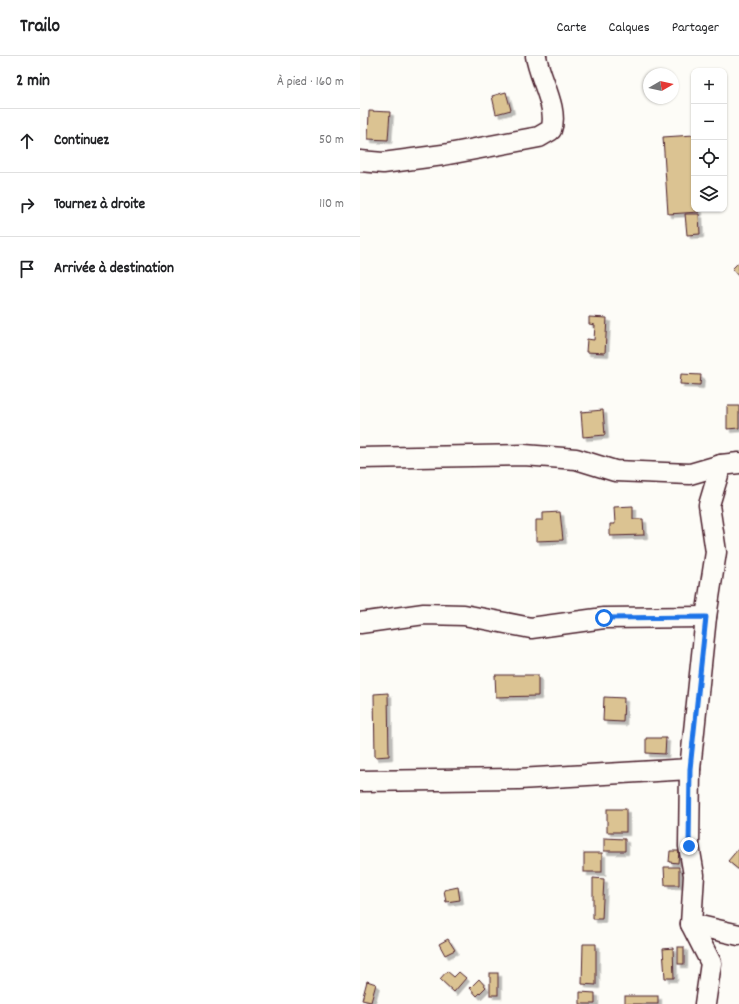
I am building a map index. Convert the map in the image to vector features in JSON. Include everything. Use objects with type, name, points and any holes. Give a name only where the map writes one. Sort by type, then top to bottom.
[{"type":"street","points":[[360,161],[383,163],[443,155],[539,137],[551,130],[553,124],[553,112],[537,68],[536,56]]},
{"type":"street","points":[[360,458],[524,455],[576,459],[615,472],[690,474],[730,464]]},
{"type":"street","points":[[705,1004],[711,963],[691,924],[694,875],[689,846],[690,769],[706,617],[716,552],[709,505],[730,464]]},
{"type":"street","points":[[360,623],[424,614],[464,615],[531,628],[604,618],[706,617]]},
{"type":"street","points":[[360,781],[519,779],[690,769]]},
{"type":"street","points":[[691,924],[739,935]]},
{"type":"building","points":[[506,92],[511,110],[496,114],[492,96]]},
{"type":"building","points":[[369,111],[390,112],[388,140],[368,139]]},
{"type":"building","points":[[691,135],[691,212],[699,212],[668,214],[663,137]]},
{"type":"building","points":[[685,214],[699,214],[700,234],[687,235]]},
{"type":"building","points":[[739,262],[739,277],[732,269]]},
{"type":"building","points":[[589,317],[607,318],[605,353],[586,352],[587,339],[594,340],[595,325],[589,324]]},
{"type":"building","points":[[681,374],[701,375],[700,385],[680,384]]},
{"type":"building","points":[[727,406],[739,406],[739,428],[727,429]]},
{"type":"building","points":[[603,410],[605,435],[583,437],[581,412]]},
{"type":"building","points":[[633,506],[633,519],[643,519],[644,535],[610,536],[610,524],[615,524],[614,507]]},
{"type":"building","points":[[560,512],[563,540],[536,541],[536,520],[543,520],[543,513]]},
{"type":"building","points":[[495,675],[538,675],[538,696],[496,697]]},
{"type":"building","points":[[388,693],[389,756],[375,757],[374,694]]},
{"type":"building","points":[[604,697],[624,698],[623,722],[603,721]]},
{"type":"building","points":[[646,738],[666,738],[665,754],[646,753]]},
{"type":"building","points":[[607,809],[626,809],[626,832],[607,832]]},
{"type":"building","points":[[604,838],[625,839],[625,851],[604,851]]},
{"type":"building","points":[[739,848],[739,870],[728,861]]},
{"type":"building","points":[[670,851],[679,851],[678,863],[669,862]]},
{"type":"building","points":[[584,853],[602,853],[602,872],[584,872]]},
{"type":"building","points":[[664,867],[679,867],[679,885],[665,885]]},
{"type":"building","points":[[593,878],[604,879],[602,919],[593,919]]},
{"type":"building","points":[[458,887],[460,900],[446,902],[444,890]]},
{"type":"building","points":[[448,939],[455,950],[445,955],[439,944]]},
{"type":"building","points":[[583,944],[596,944],[596,985],[582,984]]},
{"type":"building","points":[[678,947],[684,947],[684,964],[678,964]]},
{"type":"building","points":[[673,948],[674,978],[665,978],[663,949]]},
{"type":"building","points":[[447,971],[454,977],[459,972],[466,978],[454,992],[440,979]]},
{"type":"building","points":[[490,973],[498,973],[498,995],[490,995]]},
{"type":"building","points":[[479,979],[486,987],[477,996],[470,988]]},
{"type":"building","points":[[367,981],[376,984],[371,1002],[362,1000]]},
{"type":"building","points":[[580,992],[595,993],[595,1004],[580,1004]]},
{"type":"building","points":[[625,996],[658,996],[658,1004],[625,1004]]},
{"type":"route","points":[[604,618],[706,617],[690,769],[689,846]]}]
